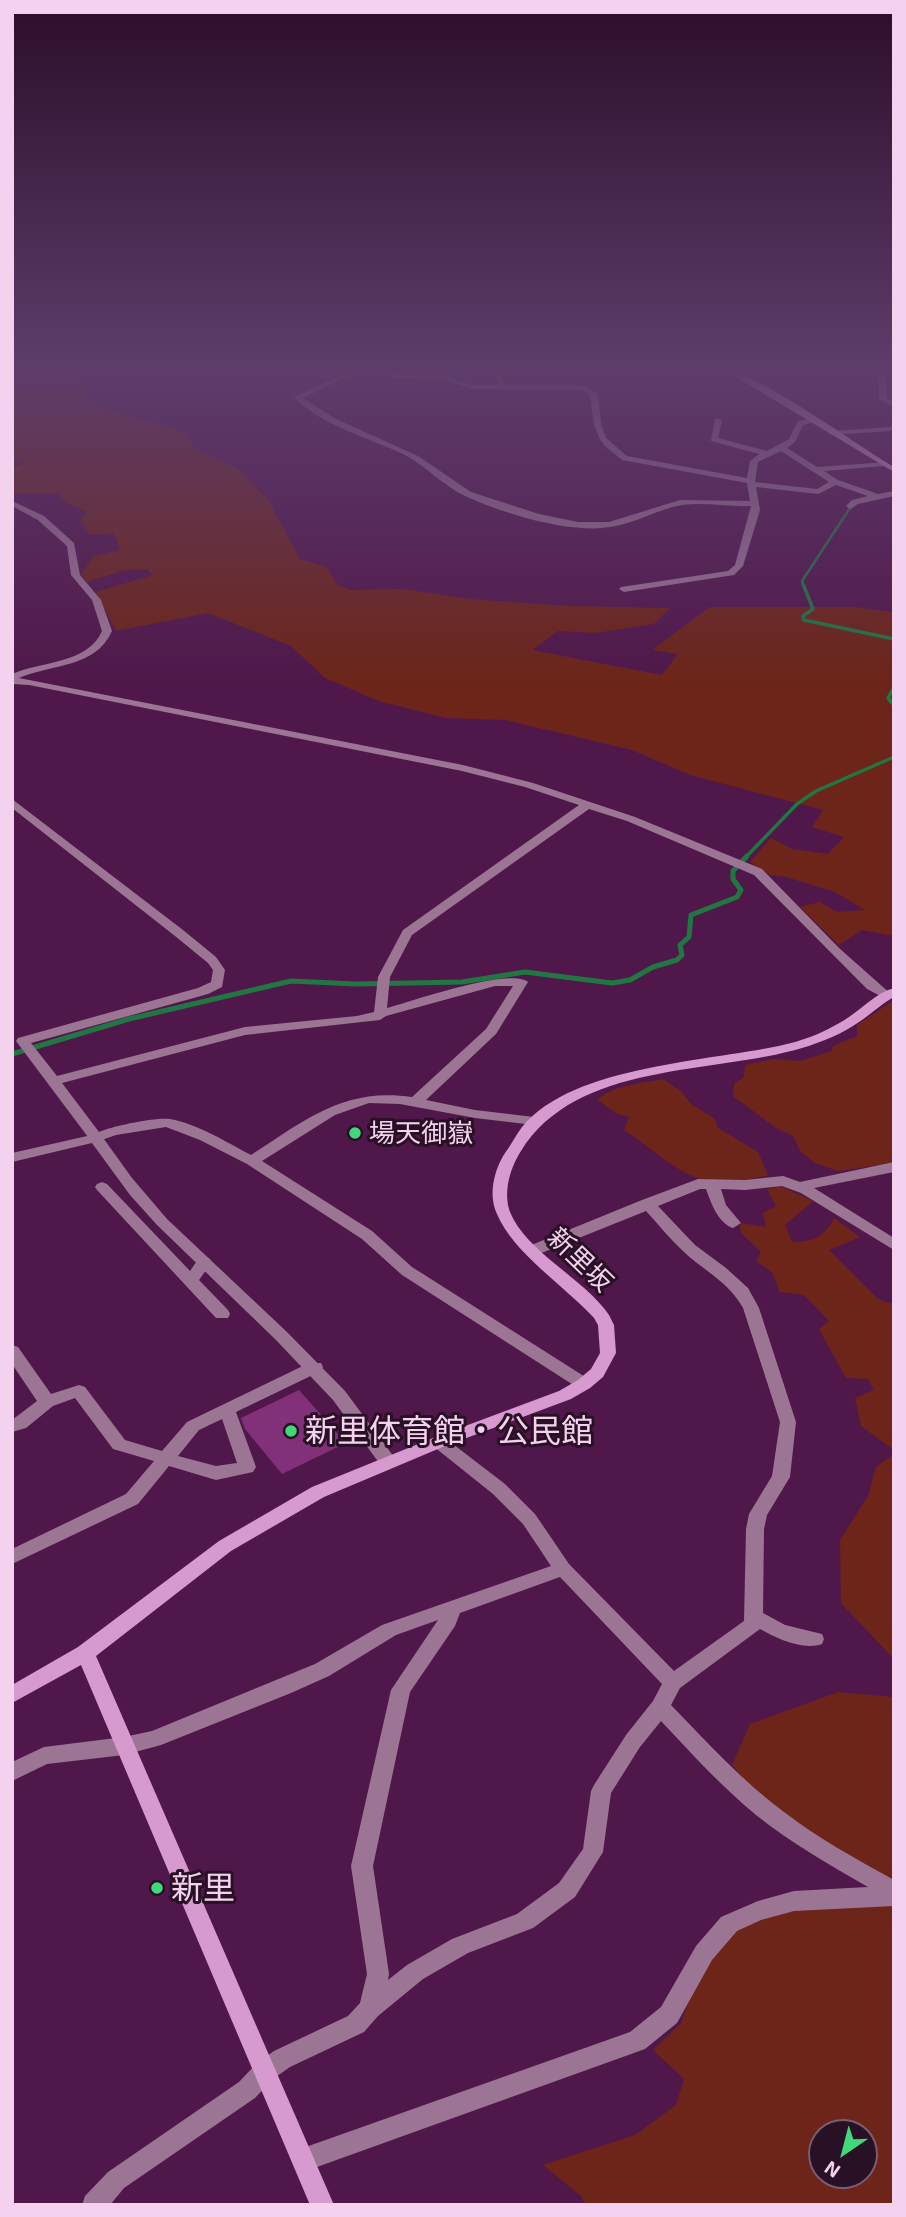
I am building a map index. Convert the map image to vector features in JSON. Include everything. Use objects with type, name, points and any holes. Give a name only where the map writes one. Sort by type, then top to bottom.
[{"type":"main road","name":"新里坂","points":[[12,1695],[85,1653],[225,1546],[327,1488],[565,1395],[597,1373],[608,1353],[606,1325],[588,1299],[507,1222],[500,1201],[502,1179],[510,1156],[534,1121],[573,1096],[614,1083],[800,1044],[846,1024],[890,993]]},
{"type":"main road","points":[[85,1653],[322,2205]]},
{"type":"street","points":[[439,475],[470,495],[547,518],[592,526],[620,523],[682,502],[755,503]]},
{"type":"street","points":[[716,475],[818,492],[835,482]]},
{"type":"street","points":[[624,589],[731,573],[741,559],[756,510],[749,475]]},
{"type":"street","points":[[823,475],[878,497]]},
{"type":"street","points":[[850,506],[855,502],[894,493]]},
{"type":"street","points":[[12,503],[41,518],[71,545],[76,575],[96,600],[107,631],[105,639],[93,651],[12,680]]},
{"type":"street","points":[[12,680],[463,768],[588,804],[758,872],[872,986],[890,993]]},
{"type":"street","points":[[12,802],[212,960],[220,977],[217,984],[203,991],[23,1041],[120,1172],[153,1211],[316,1367],[350,1407],[388,1462]]},
{"type":"street","points":[[380,1016],[383,984],[407,933],[588,804]]},
{"type":"street","points":[[55,1081],[245,1031],[358,1020],[495,982],[522,982],[491,1031],[416,1101]]},
{"type":"street","points":[[252,1161],[352,1102],[388,1098],[416,1101],[475,1114],[534,1121]]},
{"type":"street","points":[[12,1158],[96,1138],[113,1131],[167,1123],[184,1127],[252,1161],[367,1235],[407,1271],[583,1384]]},
{"type":"street","points":[[800,1187],[894,1167]]},
{"type":"street","points":[[534,1250],[698,1184],[783,1181],[800,1187],[894,1245]]},
{"type":"street","points":[[712,1185],[719,1206],[733,1223]]},
{"type":"street","points":[[102,1187],[222,1314]]},
{"type":"street","points":[[94,2205],[116,2180],[247,2090],[265,2071],[292,2053],[356,2024],[370,2008],[415,1972],[460,1946],[526,1921],[567,1890],[593,1852],[601,1791],[633,1741],[660,1707],[673,1682],[733,1642],[754,1624],[755,1529],[758,1514],[781,1477],[788,1422],[751,1308],[742,1292],[690,1249],[647,1203]]},
{"type":"street","points":[[190,1282],[204,1262]]},
{"type":"street","points":[[12,1351],[47,1402]]},
{"type":"street","points":[[12,1557],[132,1499],[193,1426],[316,1367]]},
{"type":"street","points":[[12,1426],[20,1424],[47,1402],[79,1391],[119,1445],[216,1473],[247,1467],[227,1410]]},
{"type":"street","points":[[439,1442],[499,1489],[529,1519],[563,1569],[673,1682]]},
{"type":"street","points":[[12,1772],[44,1756],[124,1746],[154,1739],[322,1670],[389,1630],[563,1569]]},
{"type":"street","points":[[370,2008],[378,1974],[362,1866],[401,1690],[449,1621],[452,1607]]},
{"type":"street","points":[[754,1617],[780,1632],[815,1639]]},
{"type":"street","points":[[660,1707],[713,1762],[763,1808],[816,1846],[894,1894]]},
{"type":"street","points":[[303,2160],[637,2041],[669,2015],[704,1953],[729,1924],[758,1911],[794,1901],[894,1894]]},
{"type":"shaded area","points":[[13,475],[245,475],[269,501],[300,559],[326,567],[339,586],[351,590],[403,589],[470,599],[570,606],[670,608],[654,624],[596,633],[558,631],[532,650],[662,675],[678,654],[652,650],[710,607],[855,607],[894,612],[894,936],[862,930],[839,945],[800,907],[820,902],[837,912],[865,910],[835,892],[786,877],[770,875],[750,862],[771,838],[792,849],[828,854],[844,837],[812,827],[823,810],[690,775],[632,750],[505,720],[446,718],[379,701],[325,678],[291,646],[208,613],[116,631],[96,592],[153,575],[147,569],[124,570],[87,582],[81,574],[94,556],[120,550],[114,533],[90,535],[80,520],[88,514],[64,500],[58,493],[14,494]]},
{"type":"shaded area","points":[[894,1000],[894,1163],[838,1171],[815,1163],[801,1152],[793,1136],[776,1128],[733,1096],[734,1084],[744,1077],[745,1065],[773,1059],[800,1061],[832,1051],[833,1046],[857,1036],[857,1025]]},
{"type":"shaded area","points":[[663,1079],[682,1092],[691,1104],[714,1118],[718,1128],[758,1152],[768,1175],[730,1181],[692,1176],[624,1130],[629,1117],[617,1114],[598,1100],[619,1088]]},
{"type":"shaded area","points":[[780,1186],[813,1201],[785,1225],[792,1242],[817,1237],[834,1218],[860,1237],[829,1250],[878,1299],[894,1304],[894,1450],[861,1426],[855,1398],[874,1390],[868,1379],[846,1378],[819,1329],[829,1321],[804,1295],[780,1292],[772,1272],[756,1261],[761,1252],[741,1233],[740,1223],[766,1227],[763,1213],[776,1206],[767,1189]]},
{"type":"shaded area","points":[[894,1454],[894,1883],[809,1834],[758,1796],[732,1765],[750,1724],[838,1692],[893,1697],[893,1658],[841,1603],[840,1540],[868,1496],[876,1467]]},
{"type":"shaded area","points":[[894,1901],[894,2205],[585,2205],[581,2196],[543,2165],[635,2135],[676,2105],[684,2079],[653,2050],[681,2023],[695,1983],[730,1934],[769,1914],[802,1905]]},
{"type":"building","name":"新里体育館・公民館","points":[[299,1390],[346,1443],[282,1474],[245,1429],[241,1418]]},
{"type":"waterway","points":[[804,586],[802,581],[850,508],[854,506]]},
{"type":"waterway","points":[[803,584],[813,609],[803,616],[804,620],[894,639]]},
{"type":"waterway","points":[[894,687],[888,698],[894,705]]},
{"type":"waterway","points":[[745,858],[797,804],[816,791],[894,757]]},
{"type":"waterway","points":[[12,1054],[129,1019],[291,981],[356,984],[462,982],[525,972],[612,983],[630,980],[653,967],[677,960],[682,955],[680,945],[689,937],[691,915],[737,897],[741,890],[733,879],[733,871],[747,856]]},
{"type":"place","name":"場天御嶽","points":[[355,1133]]},
{"type":"place","name":"新里体育館・公民館","points":[[291,1431]]},
{"type":"place","name":"新里","points":[[157,1888]]}]
